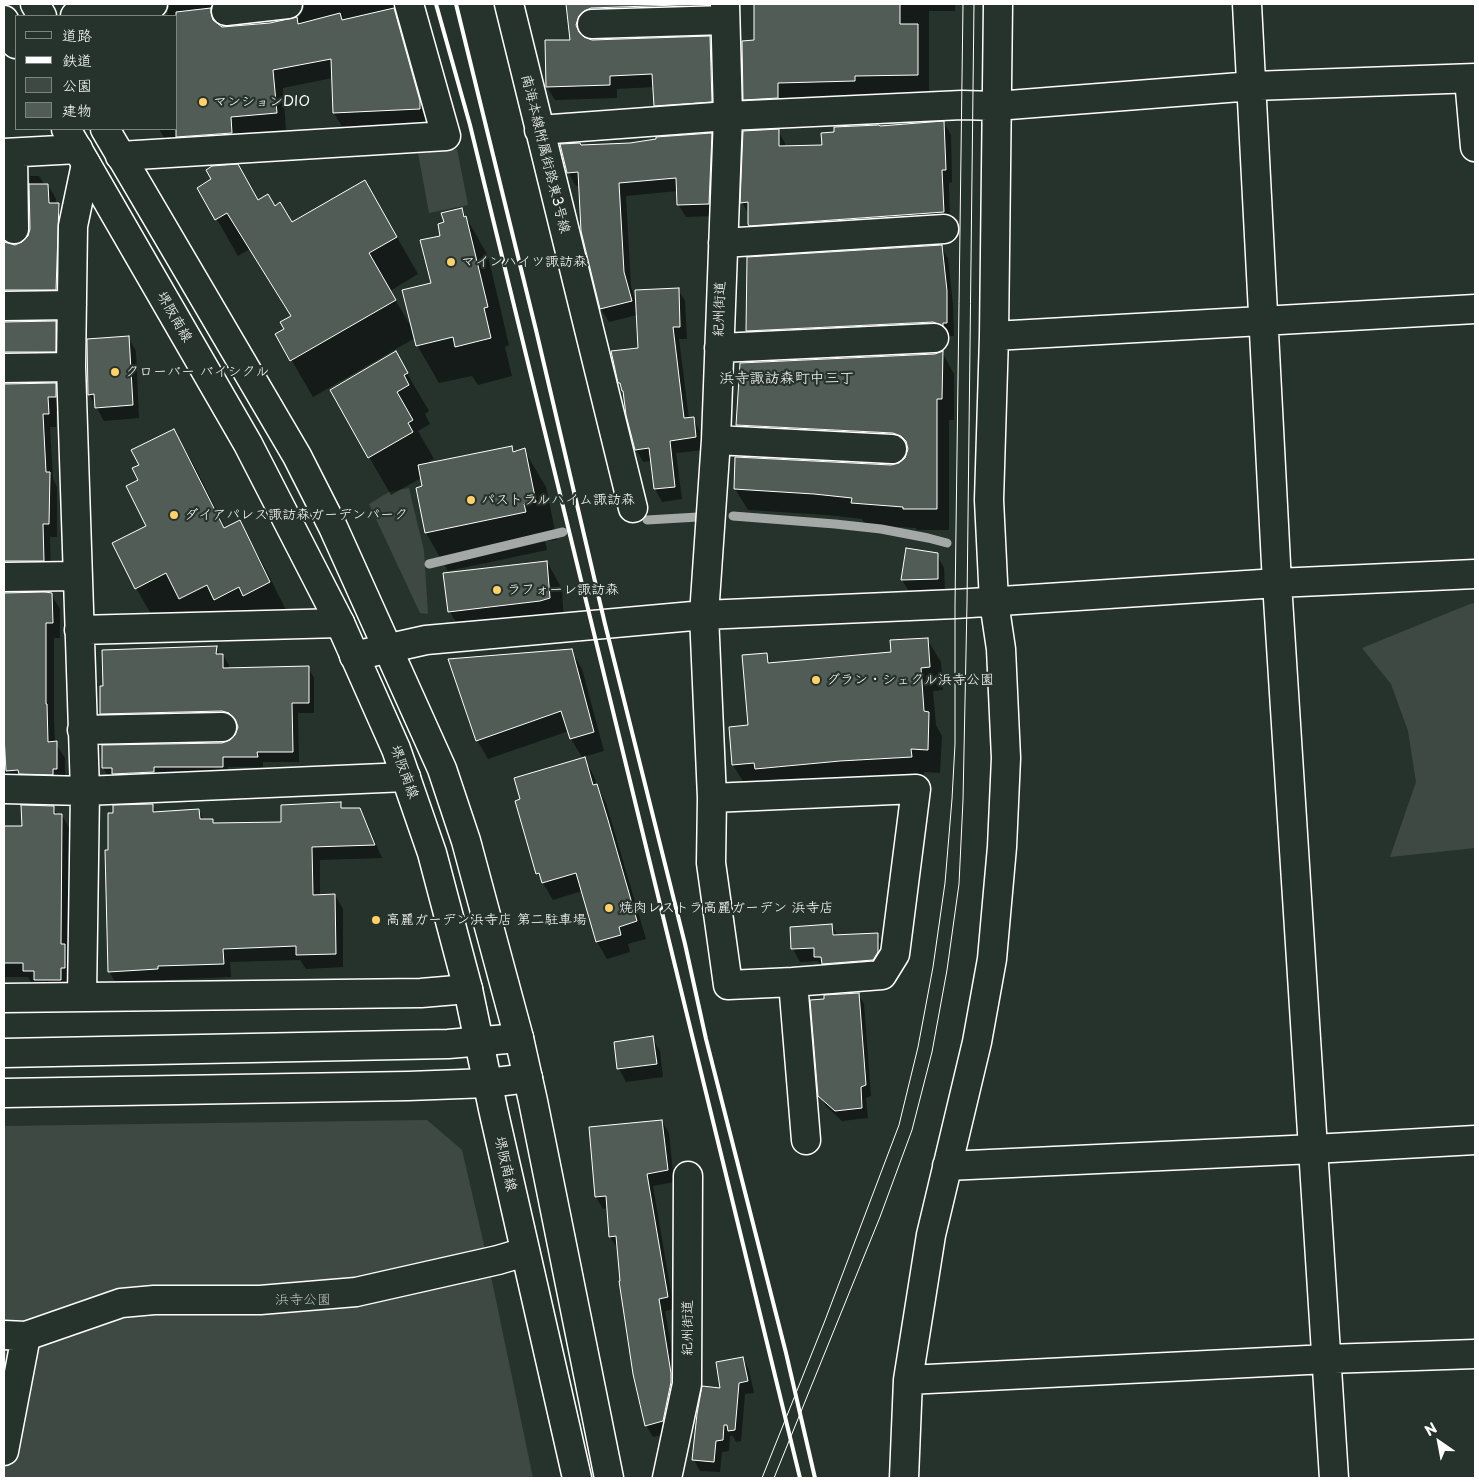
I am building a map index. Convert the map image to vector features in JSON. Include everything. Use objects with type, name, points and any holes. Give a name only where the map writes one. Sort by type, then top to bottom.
[{"type":"street","points":[[35,4],[41,15]]},
{"type":"street","points":[[77,15],[87,11],[153,4]]},
{"type":"street","points":[[226,12],[288,4]]},
{"type":"street","points":[[120,156],[446,136],[409,4]]},
{"type":"street","name":"南海本線附属街路東3号線","points":[[509,4],[633,508]]},
{"type":"street","points":[[904,1478],[908,1380],[931,1235],[977,1042],[992,959],[1002,847],[1006,758],[1001,650],[994,602],[989,500],[994,336],[998,4]]},
{"type":"street","points":[[1247,4],[1276,583],[1334,1478]]},
{"type":"street","points":[[592,24],[725,12]]},
{"type":"street","name":"紀州街道","points":[[725,12],[728,116],[716,440],[704,614],[712,798],[711,864],[728,986],[793,982]]},
{"type":"street","points":[[4,20],[15,42]]},
{"type":"street","points":[[539,130],[728,116],[962,105],[996,106],[1252,86],[1472,78],[1475,148]]},
{"type":"street","points":[[106,130],[297,456],[333,527],[442,769],[466,841],[519,1038],[609,1478]]},
{"type":"street","points":[[14,229],[8,153],[77,147],[70,366],[85,792],[82,996]]},
{"type":"street","name":"堺阪南線","points":[[77,147],[248,444],[340,623],[396,749],[432,853],[468,989],[525,1252],[577,1478]]},
{"type":"street","points":[[723,243],[944,229]]},
{"type":"street","points":[[4,306],[72,305]]},
{"type":"street","points":[[994,336],[1475,309]]},
{"type":"street","points":[[718,348],[934,338]]},
{"type":"street","points":[[4,368],[70,366]]},
{"type":"street","points":[[716,440],[892,449]]},
{"type":"street","points":[[354,656],[426,640],[704,614],[994,602],[1276,583],[1475,574]]},
{"type":"street","points":[[4,577],[77,576]]},
{"type":"street","points":[[79,630],[340,623]]},
{"type":"street","points":[[82,730],[222,727]]},
{"type":"street","points":[[4,789],[85,792],[406,777]]},
{"type":"street","points":[[712,798],[916,789],[895,954],[882,975],[793,982],[806,1140]]},
{"type":"street","points":[[4,998],[421,993],[468,989]]},
{"type":"street","points":[[4,1053],[479,1042],[519,1038]]},
{"type":"street","points":[[4,1093],[488,1083],[528,1078]]},
{"type":"street","points":[[947,1166],[1475,1140]]},
{"type":"street","name":"紀州街道","points":[[667,1478],[687,1384],[688,1176]]},
{"type":"street","points":[[4,1451],[15,1336],[122,1303],[154,1300],[260,1300],[356,1292],[498,1260],[525,1252]]},
{"type":"street","points":[[908,1380],[1327,1359],[1475,1354]]},
{"type":"green space","points":[[457,149],[468,205],[429,213],[418,153]]},
{"type":"green space","points":[[409,488],[424,551],[428,614],[420,613],[369,504],[389,492]]},
{"type":"green space","points":[[1475,603],[1475,848],[1390,857],[1416,782],[1408,731],[1391,684],[1362,648]]},
{"type":"green space","name":"浜寺公園","points":[[427,1120],[462,1150],[488,1262],[533,1478],[4,1478],[4,1126]]},
{"type":"building","points":[[566,4],[706,4],[591,8],[579,16],[576,25],[584,37],[592,40],[710,36],[712,102],[654,106],[652,74],[610,76],[610,85],[546,87],[545,40],[570,40]]},
{"type":"building","points":[[754,4],[900,4],[900,24],[918,24],[918,75],[855,76],[855,81],[778,83],[778,98],[743,100],[742,41],[754,40]]},
{"type":"building","points":[[211,8],[213,20],[222,27],[270,23],[297,17],[298,24],[340,13],[342,20],[394,8],[420,101],[420,109],[333,113],[331,59],[273,70],[277,113],[231,117],[232,133],[176,137],[176,130],[178,130],[178,15],[176,15],[176,12]]},
{"type":"building","points":[[944,121],[946,170],[942,170],[944,212],[749,226],[748,202],[740,203],[743,131],[779,129],[779,146],[822,145],[821,133],[834,132],[834,127],[880,126]]},
{"type":"building","points":[[712,133],[709,204],[677,205],[676,178],[619,183],[624,272],[632,301],[600,309],[581,231],[578,172],[567,173],[560,144],[630,143],[656,139],[656,137]]},
{"type":"building","points":[[238,164],[258,200],[268,194],[275,206],[280,202],[292,222],[365,180],[397,237],[369,253],[396,300],[290,361],[275,334],[284,329],[280,322],[291,316],[227,213],[215,220],[197,188],[211,179],[206,170],[212,166]]},
{"type":"building","points":[[29,184],[48,184],[49,203],[59,203],[56,290],[4,290],[4,242],[15,245],[22,242],[28,236],[30,229]]},
{"type":"building","name":"マインハイツ諏訪森","points":[[462,208],[464,217],[466,216],[488,307],[484,308],[491,338],[455,347],[453,337],[416,346],[402,290],[431,283],[420,240],[440,236],[438,224],[444,222],[441,213]]},
{"type":"building","points":[[942,245],[947,291],[947,323],[943,323],[943,326],[933,322],[746,331],[747,257]]},
{"type":"building","points":[[679,288],[680,327],[673,327],[684,418],[694,417],[696,437],[670,441],[675,487],[654,489],[649,448],[635,450],[626,415],[623,391],[620,383],[618,383],[611,351],[638,348],[635,290]]},
{"type":"building","points":[[56,321],[56,352],[4,352],[4,322]]},
{"type":"building","points":[[129,336],[133,405],[95,408],[94,394],[88,395],[87,339]]},
{"type":"building","points":[[396,351],[408,373],[404,375],[409,385],[397,392],[413,420],[408,423],[413,432],[368,458],[330,390]]},
{"type":"building","points":[[943,351],[942,399],[937,399],[937,509],[903,509],[903,507],[851,503],[852,498],[734,489],[735,457],[891,465],[899,463],[905,458],[908,449],[906,441],[901,436],[893,433],[736,425],[740,363],[935,354]]},
{"type":"building","points":[[56,383],[56,397],[48,397],[49,414],[43,414],[46,472],[50,472],[49,524],[43,524],[44,561],[4,561],[4,384]]},
{"type":"building","name":"ダイアパレス諏訪森ガーデンパーク","points":[[174,429],[224,528],[240,520],[270,582],[243,596],[239,587],[214,600],[207,585],[179,599],[166,573],[135,589],[112,543],[146,526],[126,486],[138,480],[132,468],[139,465],[131,450]]},
{"type":"building","name":"パストラルハイム諏訪森","points":[[512,446],[513,452],[525,448],[536,502],[524,504],[526,512],[425,533],[416,488],[422,486],[418,465]]},
{"type":"building","points":[[906,548],[938,553],[938,579],[901,580]]},
{"type":"building","name":"ラフォーレ諏訪森","points":[[547,561],[550,598],[540,601],[448,612],[443,573]]},
{"type":"building","points":[[4,593],[52,593],[53,623],[46,623],[48,742],[57,741],[57,769],[53,769],[53,775],[19,774],[18,770],[6,771],[4,735]]},
{"type":"building","points":[[928,638],[930,667],[921,668],[924,711],[929,712],[928,750],[911,749],[912,757],[755,769],[754,763],[732,765],[729,727],[748,725],[742,655],[767,653],[768,663],[891,652],[890,640]]},
{"type":"building","points":[[217,646],[216,654],[223,654],[223,668],[309,666],[309,703],[292,703],[293,752],[257,752],[258,757],[223,757],[223,767],[154,767],[154,772],[112,774],[112,768],[102,768],[102,745],[222,743],[230,740],[235,735],[238,727],[235,719],[229,713],[222,711],[100,714],[100,686],[103,686],[102,650]]},
{"type":"building","points":[[572,649],[594,732],[570,739],[561,711],[476,741],[448,659]]},
{"type":"building","points":[[585,757],[593,785],[597,784],[637,921],[619,927],[621,935],[596,942],[576,873],[542,883],[539,873],[536,874],[515,801],[520,799],[514,778]]},
{"type":"building","points":[[341,802],[341,808],[360,808],[375,845],[312,847],[313,895],[335,894],[336,954],[296,955],[296,946],[223,949],[224,964],[158,966],[158,969],[108,972],[105,850],[108,850],[108,813],[113,813],[113,805],[153,804],[153,812],[199,809],[200,819],[213,819],[213,823],[281,822],[281,805]]},
{"type":"building","points":[[21,805],[54,806],[54,814],[62,814],[61,944],[65,944],[65,968],[61,968],[61,980],[34,980],[34,971],[23,971],[23,963],[4,963],[4,826],[22,826]]},
{"type":"building","points":[[832,924],[833,935],[878,933],[878,952],[873,960],[822,964],[821,957],[814,957],[814,948],[791,949],[790,927]]},
{"type":"building","points":[[859,993],[866,1085],[861,1087],[862,1108],[835,1111],[818,1096],[810,1000],[824,999],[824,995]]},
{"type":"building","points":[[653,1036],[657,1064],[617,1069],[614,1042]]},
{"type":"building","points":[[662,1120],[668,1170],[647,1174],[668,1297],[659,1299],[671,1382],[663,1421],[645,1426],[633,1374],[619,1281],[616,1236],[609,1237],[606,1196],[595,1197],[589,1127]]},
{"type":"building","points":[[743,1357],[748,1381],[739,1383],[735,1430],[728,1431],[727,1425],[724,1425],[723,1440],[716,1441],[714,1462],[692,1460],[702,1386],[720,1388],[716,1362]]},
{"type":"waterway","points":[[733,516],[881,529],[947,543]]},
{"type":"waterway","points":[[647,520],[698,517]]},
{"type":"waterway","points":[[429,564],[563,532]]},
{"type":"tram line","points":[[762,1478],[824,1323],[899,1125],[918,1047],[933,967],[945,883],[955,744],[955,604],[963,4]]},
{"type":"tram line","points":[[774,1478],[880,1217],[912,1130],[932,1052],[947,970],[959,884],[963,800],[967,603],[974,4]]},
{"type":"railway","points":[[436,4],[470,125],[800,1478]]},
{"type":"railway","points":[[456,4],[536,330],[605,624],[685,944],[706,1039],[786,1353],[815,1478]]},
{"type":"place","name":"マンションDIO","points":[[203,102]]},
{"type":"place","name":"マインハイツ諏訪森","points":[[451,262]]},
{"type":"place","name":"クローバー バイシクル","points":[[115,372]]},
{"type":"place","name":"パストラルハイム諏訪森","points":[[471,500]]},
{"type":"place","name":"ダイアパレス諏訪森ガーデンパーク","points":[[174,515]]},
{"type":"place","name":"ラフォーレ諏訪森","points":[[497,590]]},
{"type":"place","name":"グラン・シェクル浜寺公園","points":[[816,680]]},
{"type":"place","name":"焼肉レストラ高麗ガーデン 浜寺店","points":[[609,908]]},
{"type":"place","name":"高麗ガーデン浜寺店 第二駐車場","points":[[376,920]]},
{"type":"district","name":"浜寺諏訪森町中三丁","points":[[787,379]]}]
